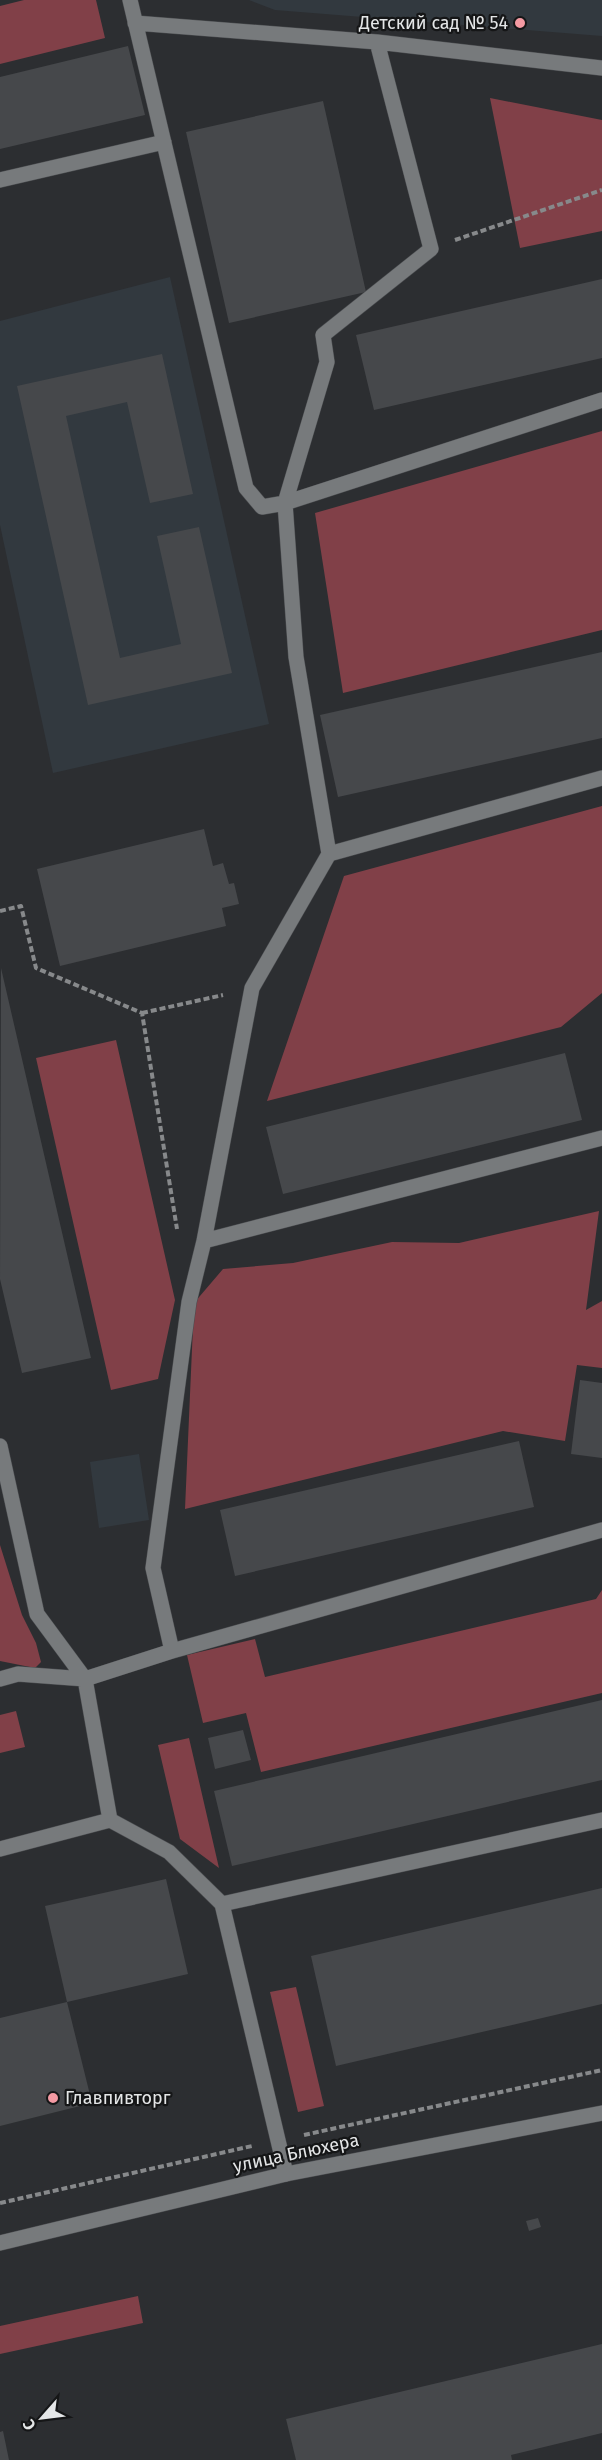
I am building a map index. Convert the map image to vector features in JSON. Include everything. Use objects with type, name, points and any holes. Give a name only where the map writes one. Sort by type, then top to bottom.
[{"type":"street","points":[[130,0],[246,488],[262,507],[285,502],[602,400]]},
{"type":"street","points":[[135,23],[377,42],[602,68]]},
{"type":"street","points":[[172,1651],[153,1568],[189,1302],[204,1241],[252,988],[329,854],[296,657],[285,502],[327,362],[323,335],[431,249],[377,42]]},
{"type":"street","points":[[0,180],[164,142]]},
{"type":"street","points":[[329,854],[602,778]]},
{"type":"street","points":[[204,1241],[602,1138]]},
{"type":"street","points":[[0,1446],[38,1614],[85,1679],[110,1820]]},
{"type":"street","points":[[0,1679],[18,1674],[85,1679],[172,1651],[602,1530]]},
{"type":"street","points":[[0,1849],[110,1820],[169,1852],[222,1904],[286,2174]]},
{"type":"street","points":[[222,1904],[602,1820]]},
{"type":"street","name":"улица Блюхера","points":[[0,2243],[286,2174],[602,2114]]},
{"type":"path","points":[[431,249],[602,190]]},
{"type":"path","points":[[0,911],[21,906],[36,968],[142,1013],[252,988]]},
{"type":"path","points":[[142,1013],[178,1232]]},
{"type":"shaded area","points":[[24,0],[96,0],[105,38],[0,64],[0,6]]},
{"type":"shaded area","name":"Детский сад № 54","points":[[249,0],[602,0],[602,36],[275,10]]},
{"type":"shaded area","points":[[490,98],[602,120],[602,231],[520,248]]},
{"type":"shaded area","points":[[170,277],[269,724],[53,773],[0,525],[0,321]]},
{"type":"shaded area","points":[[602,431],[602,630],[343,693],[315,513]]},
{"type":"shaded area","points":[[602,806],[602,993],[561,1027],[267,1101],[344,876]]},
{"type":"shaded area","points":[[116,1040],[175,1300],[158,1379],[111,1390],[36,1058]]},
{"type":"shaded area","points":[[599,1211],[586,1310],[602,1301],[602,1368],[577,1365],[565,1441],[503,1431],[185,1509],[194,1303],[223,1269],[293,1263],[392,1242],[459,1243]]},
{"type":"shaded area","points":[[139,1454],[149,1520],[99,1528],[90,1462]]},
{"type":"shaded area","points":[[0,1545],[22,1615],[36,1643],[41,1662],[35,1668],[0,1661]]},
{"type":"shaded area","points":[[602,1590],[602,1693],[261,1772],[246,1713],[203,1723],[187,1655],[255,1639],[265,1677],[596,1599]]},
{"type":"shaded area","points":[[16,1711],[25,1747],[0,1753],[0,1715]]},
{"type":"shaded area","points":[[189,1738],[219,1868],[180,1839],[158,1745]]},
{"type":"shaded area","points":[[296,1987],[324,2106],[298,2112],[270,1992]]},
{"type":"shaded area","points":[[138,2296],[143,2323],[0,2354],[0,2326]]},
{"type":"building","points":[[128,46],[145,115],[0,149],[0,77]]},
{"type":"building","points":[[323,101],[366,292],[229,323],[186,132]]},
{"type":"building","points":[[602,279],[602,358],[374,410],[356,335]]},
{"type":"building","points":[[162,354],[193,494],[150,503],[127,402],[66,416],[120,658],[181,644],[157,536],[199,527],[232,673],[88,705],[17,386]]},
{"type":"building","points":[[602,652],[602,738],[338,797],[320,715]]},
{"type":"building","points":[[204,829],[213,866],[223,863],[229,884],[234,883],[239,904],[222,908],[226,926],[60,966],[37,869]]},
{"type":"building","points":[[1,968],[91,1358],[22,1373],[0,1279]]},
{"type":"building","points":[[565,1053],[582,1120],[283,1194],[266,1127]]},
{"type":"building","points":[[580,1380],[602,1383],[602,1458],[571,1454]]},
{"type":"building","points":[[519,1441],[534,1507],[235,1576],[220,1510]]},
{"type":"building","points":[[602,1700],[602,1780],[232,1866],[214,1791]]},
{"type":"building","points":[[243,1730],[251,1760],[215,1769],[208,1738]]},
{"type":"building","points":[[166,1879],[188,1974],[67,2002],[45,1906]]},
{"type":"building","points":[[602,1888],[602,2004],[336,2066],[311,1956]]},
{"type":"building","points":[[67,2002],[92,2103],[0,2126],[0,2018]]},
{"type":"building","points":[[538,2218],[541,2227],[529,2231],[526,2221]]},
{"type":"building","points":[[602,2344],[602,2433],[511,2455],[512,2460],[296,2460],[286,2419]]},
{"type":"building","points":[[3,2431],[9,2460],[0,2460],[0,2432]]},
{"type":"place","name":"Детский сад № 54","points":[[520,23]]},
{"type":"place","name":"Главпивторг","points":[[53,2098]]}]
